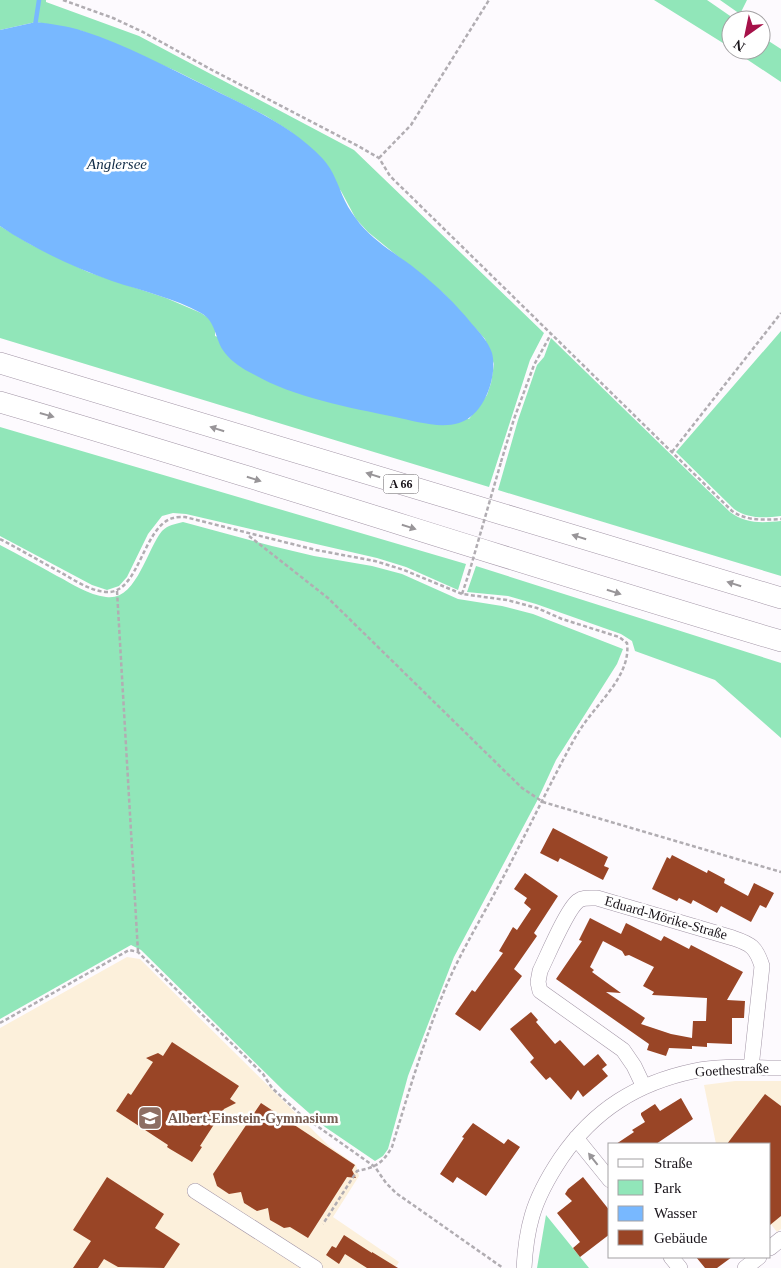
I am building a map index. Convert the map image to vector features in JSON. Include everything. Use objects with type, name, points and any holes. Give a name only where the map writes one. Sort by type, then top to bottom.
[{"type":"highway","name":"A 66","points":[[0,363],[781,598]]},
{"type":"highway","points":[[0,402],[141,443],[619,593],[781,641]]},
{"type":"street","name":"Eduard-Mörike-Straße","points":[[644,1087],[634,1066],[623,1050],[540,991],[538,982],[540,971],[570,910],[578,901],[585,898],[597,898],[733,938],[748,943],[758,952],[762,966],[751,1068]]},
{"type":"street","name":"Goethestraße","points":[[524,1268],[528,1235],[536,1204],[553,1170],[576,1138],[603,1111],[620,1099],[644,1087],[695,1071],[722,1068],[781,1068]]},
{"type":"street","points":[[576,1138],[608,1178]]},
{"type":"street","points":[[194,1191],[315,1268]]},
{"type":"street","points":[[771,1247],[781,1239]]},
{"type":"street","points":[[672,1258],[680,1268]]},
{"type":"street","points":[[745,1268],[758,1258]]},
{"type":"path","points":[[63,0],[114,18],[379,158],[390,176],[722,501],[740,516],[764,520],[781,519]]},
{"type":"path","points":[[379,158],[411,125],[489,0]]},
{"type":"path","points":[[672,452],[781,313]]},
{"type":"path","points":[[462,594],[514,418],[534,365],[551,334]]},
{"type":"path","points":[[0,539],[90,588],[108,592],[117,591],[122,589],[130,578],[158,530],[166,521],[174,517],[185,518],[316,550],[375,561],[404,570],[462,594],[508,600],[537,608],[562,619],[619,637],[627,643],[628,651],[619,674],[584,723],[563,760],[445,990],[414,1077],[392,1147],[386,1157],[376,1167],[357,1171],[323,1224]]},
{"type":"path","points":[[247,534],[328,598],[522,788],[543,802],[781,872]]},
{"type":"path","points":[[117,591],[138,952]]},
{"type":"path","points":[[0,1023],[129,950],[138,952],[263,1074],[272,1088],[300,1114],[376,1167],[386,1183],[396,1193],[503,1268]]},
{"type":"shaded area","name":"Albert-Einstein-Gymnasium","points":[[127,957],[140,959],[329,1146],[356,1165],[359,1176],[333,1217],[399,1262],[395,1268],[0,1268],[0,1028]]},
{"type":"shaded area","points":[[735,1081],[781,1081],[781,1229],[777,1232],[771,1224],[771,1143],[716,1143],[704,1085]]},
{"type":"green space","points":[[0,0],[46,0],[46,2],[139,36],[354,150],[544,333],[530,360],[489,487],[0,338],[0,226],[30,244],[88,272],[166,298],[201,313],[210,319],[215,327],[215,336],[469,419],[487,395],[494,364],[485,339],[444,294],[368,232],[356,219],[341,191],[291,132],[266,116],[176,71],[82,31],[36,22],[0,30]]},
{"type":"green space","points":[[654,0],[707,0],[722,10],[721,42]]},
{"type":"green space","points":[[720,0],[747,0],[742,10],[734,10]]},
{"type":"green space","points":[[771,42],[781,49],[781,82],[748,60],[771,60]]},
{"type":"green space","points":[[781,331],[781,516],[762,517],[745,515],[734,509],[676,452]]},
{"type":"green space","points":[[551,338],[730,512],[748,521],[781,521],[781,576],[498,490],[518,420],[537,365],[544,357]]},
{"type":"green space","points":[[0,427],[466,564],[458,590],[406,567],[377,558],[186,514],[173,513],[162,516],[148,534],[127,577],[119,586],[107,590],[92,585],[0,536]]},
{"type":"green space","points":[[183,522],[314,556],[372,566],[402,574],[458,599],[502,606],[533,614],[623,649],[617,664],[556,760],[537,801],[454,957],[408,1076],[388,1149],[383,1156],[375,1161],[325,1127],[284,1091],[141,950],[131,945],[0,1019],[0,545],[87,592],[106,597],[116,596],[133,583],[162,531],[169,526]]},
{"type":"green space","points":[[476,566],[781,663],[781,738],[715,680],[635,651],[632,641],[621,634],[508,596],[467,592]]},
{"type":"green space","points":[[546,1215],[589,1268],[537,1268]]},
{"type":"water","name":"Anglersee","points":[[36,22],[77,29],[162,64],[254,110],[297,136],[311,147],[330,169],[348,207],[364,228],[439,289],[486,341],[492,353],[493,373],[487,394],[476,412],[468,419],[459,423],[435,425],[341,406],[285,389],[249,372],[231,359],[221,348],[210,321],[201,313],[169,299],[112,281],[68,264],[0,226],[0,30]]},
{"type":"building","points":[[553,828],[608,857],[604,866],[609,868],[603,880],[560,858],[558,862],[540,853]]},
{"type":"building","points":[[672,855],[707,873],[708,870],[725,879],[724,883],[748,896],[754,883],[774,893],[766,908],[760,905],[751,922],[721,906],[717,913],[693,900],[691,904],[679,898],[677,901],[652,889],[667,857],[670,859]]},
{"type":"building","points":[[525,873],[558,896],[534,933],[537,936],[514,969],[522,976],[480,1031],[455,1014],[472,990],[475,992],[503,953],[499,951],[513,927],[517,930],[531,909],[524,903],[527,898],[514,889]]},
{"type":"building","points":[[590,918],[621,934],[626,923],[661,941],[664,936],[689,949],[691,945],[743,972],[727,1000],[745,1001],[744,1018],[732,1018],[732,1044],[707,1043],[707,1047],[692,1046],[692,1049],[669,1048],[666,1056],[647,1050],[649,1044],[556,979],[582,941],[579,940]],"holes":[[[603,941],[622,951],[625,956],[629,955],[654,967],[643,986],[654,992],[652,995],[707,998],[706,1021],[693,1021],[692,1038],[671,1034],[641,1024],[645,1018],[606,992],[621,993],[592,972],[594,970],[590,967]]]},
{"type":"building","points":[[531,1012],[538,1020],[536,1022],[555,1044],[560,1040],[584,1066],[598,1054],[607,1065],[602,1069],[608,1076],[583,1097],[578,1090],[571,1100],[550,1077],[546,1080],[530,1062],[534,1058],[510,1029]]},
{"type":"building","points":[[172,1042],[239,1086],[230,1099],[236,1103],[224,1109],[192,1162],[116,1111],[128,1093],[131,1095],[153,1062],[146,1058],[158,1053],[163,1056]]},
{"type":"building","points":[[765,1094],[781,1106],[781,1216],[771,1224],[771,1143],[728,1143]]},
{"type":"building","points":[[681,1098],[693,1119],[657,1143],[618,1143],[634,1132],[632,1130],[645,1122],[641,1113],[655,1104],[660,1111]]},
{"type":"building","points":[[261,1103],[355,1165],[352,1170],[356,1178],[347,1177],[308,1238],[290,1227],[284,1228],[270,1220],[268,1208],[257,1211],[244,1203],[241,1192],[229,1194],[217,1186],[213,1174]]},
{"type":"building","points":[[473,1123],[504,1144],[508,1139],[520,1147],[486,1196],[457,1177],[453,1183],[440,1174],[464,1138],[462,1137]]},
{"type":"building","points":[[107,1177],[164,1214],[155,1228],[180,1244],[164,1268],[118,1267],[104,1259],[98,1268],[73,1268],[91,1241],[73,1230]]},
{"type":"building","points":[[583,1177],[608,1208],[608,1236],[580,1257],[573,1248],[580,1242],[557,1213],[572,1201],[565,1194],[568,1189]]},
{"type":"building","points":[[344,1235],[398,1268],[367,1268],[345,1254],[339,1264],[326,1255],[332,1246],[336,1248]]},
{"type":"building","points":[[697,1258],[731,1258],[717,1268],[705,1268]]},
{"type":"waterway","points":[[35,26],[39,0]]},
{"type":"place","name":"Albert-Einstein-Gymnasium","points":[[150,1118]]}]
